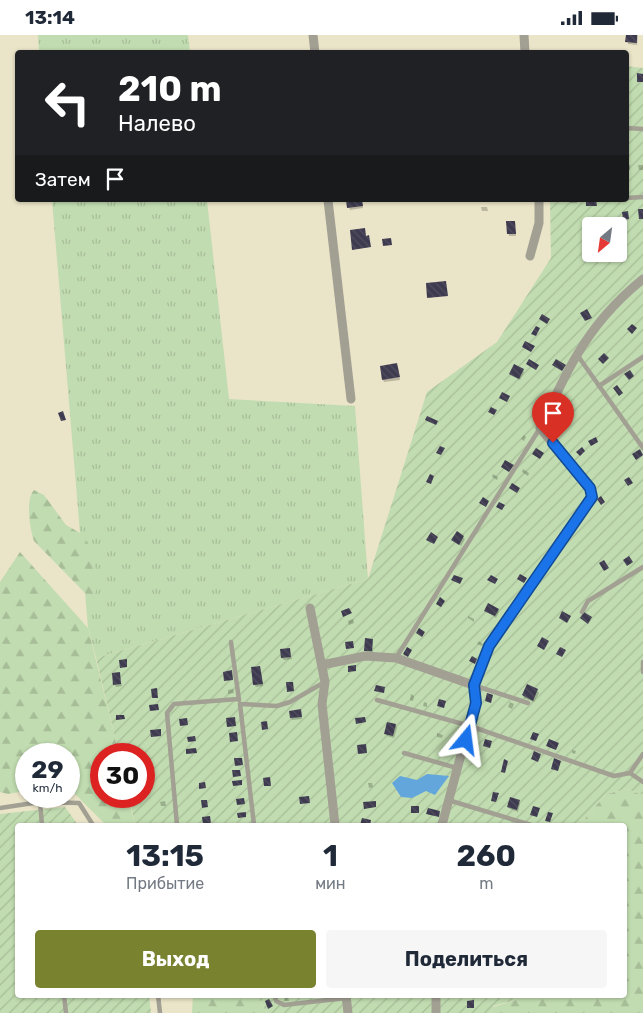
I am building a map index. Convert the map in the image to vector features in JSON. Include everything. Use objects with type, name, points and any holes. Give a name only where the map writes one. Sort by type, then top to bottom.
[{"type":"street","points":[[313,35],[315,50]]},
{"type":"street","points":[[524,35],[525,50]]},
{"type":"street","points":[[328,202],[351,399]]},
{"type":"street","points":[[530,256],[539,223],[539,202]]},
{"type":"street","points":[[442,823],[476,703],[474,685],[489,646],[592,497],[590,488],[540,428],[577,355],[602,319],[626,293],[643,279]]},
{"type":"street","points":[[310,608],[325,682],[322,703],[335,823]]},
{"type":"street","points":[[322,665],[365,656],[396,658],[474,685]]},
{"type":"street","points":[[346,998],[348,1013]]},
{"type":"street","points":[[436,998],[436,1013]]},
{"type":"lane","points":[[629,128],[643,129]]},
{"type":"lane","points":[[629,198],[643,197]]},
{"type":"lane","points":[[577,355],[643,448]]},
{"type":"lane","points":[[599,385],[643,357]]},
{"type":"lane","points":[[396,658],[540,428]]},
{"type":"lane","points":[[582,612],[588,601],[643,567]]},
{"type":"lane","points":[[231,642],[254,823]]},
{"type":"lane","points":[[643,662],[643,672]]},
{"type":"lane","points":[[177,823],[168,709],[174,704],[239,701],[277,706],[290,702],[325,682]]},
{"type":"lane","points":[[474,685],[528,703]]},
{"type":"lane","points":[[377,700],[470,726],[614,776],[630,773],[643,755]]},
{"type":"lane","points":[[404,753],[457,768]]},
{"type":"lane","points":[[630,773],[643,782]]},
{"type":"lane","points":[[448,800],[524,823]]},
{"type":"lane","points":[[80,803],[92,823]]},
{"type":"lane","points":[[0,808],[15,806]]},
{"type":"lane","points":[[41,808],[42,823]]},
{"type":"lane","points":[[64,998],[66,1013]]},
{"type":"lane","points":[[158,998],[160,1013]]},
{"type":"lane","points":[[276,998],[279,1003],[284,1005],[338,998]]},
{"type":"green space","points":[[38,35],[188,35],[190,50],[39,50]]},
{"type":"green space","points":[[629,66],[643,68],[643,795],[627,789],[606,794],[581,823],[135,823],[131,808],[155,808],[155,743],[116,743],[96,658],[368,579],[427,392],[497,342],[551,258],[550,202],[629,202]]},
{"type":"green space","points":[[52,202],[207,202],[229,399],[355,406],[368,579],[96,658],[88,628]]},
{"type":"green space","points":[[34,490],[44,495],[66,525],[82,534],[88,543],[98,586],[94,596],[87,595],[34,541],[29,507]]},
{"type":"green space","points":[[20,552],[88,628],[116,743],[90,743],[90,808],[131,808],[135,823],[104,823],[80,799],[80,743],[15,743],[15,793],[8,794],[0,792],[0,582]]},
{"type":"green space","points":[[627,789],[643,795],[643,1013],[492,1013],[493,1007],[516,1000],[515,998],[627,998],[627,823],[581,823],[606,794]]},
{"type":"green space","points":[[66,808],[77,823],[15,823],[15,998],[149,998],[151,1013],[0,1013],[0,814]]},
{"type":"green space","points":[[193,998],[258,998],[267,1013],[192,1013]]},
{"type":"green space","points":[[258,998],[515,998],[516,1000],[493,1006],[492,1013],[267,1013]]},
{"type":"water","points":[[427,774],[449,776],[435,795],[426,791],[412,798],[401,797],[392,783],[400,776],[417,780]]},
{"type":"building","points":[[626,35],[637,35],[637,43],[625,42]]},
{"type":"building","points":[[637,73],[643,74],[643,82],[637,82]]},
{"type":"building","points":[[346,202],[362,202],[363,206],[347,208]]},
{"type":"building","points":[[586,202],[596,202],[597,206],[586,206]]},
{"type":"building","points":[[638,209],[643,209],[643,219],[639,219]]},
{"type":"building","points":[[628,211],[629,219],[628,217],[623,217],[622,212]]},
{"type":"building","points":[[506,221],[515,221],[516,234],[507,234]]},
{"type":"building","points":[[365,228],[366,236],[369,235],[371,247],[352,250],[350,230]]},
{"type":"building","points":[[391,238],[392,245],[383,246],[382,239]]},
{"type":"building","points":[[446,281],[448,296],[427,298],[426,283]]},
{"type":"building","points":[[587,309],[592,318],[585,321],[580,313]]},
{"type":"building","points":[[542,314],[550,319],[547,324],[539,319]]},
{"type":"building","points":[[632,324],[637,328],[632,334],[627,329]]},
{"type":"building","points":[[536,326],[540,328],[536,336],[531,334]]},
{"type":"building","points":[[525,341],[535,346],[531,352],[522,347]]},
{"type":"building","points":[[604,353],[609,358],[603,364],[598,359]]},
{"type":"building","points":[[529,359],[539,365],[536,370],[526,364]]},
{"type":"building","points":[[556,359],[566,365],[562,371],[552,365]]},
{"type":"building","points":[[397,363],[400,377],[382,380],[380,366]]},
{"type":"building","points":[[514,364],[524,369],[519,379],[509,374]]},
{"type":"building","points":[[630,370],[634,376],[629,380],[624,374]]},
{"type":"building","points":[[617,385],[623,393],[619,396],[613,388]]},
{"type":"building","points":[[502,392],[510,396],[507,402],[499,398]]},
{"type":"building","points":[[559,403],[565,406],[562,413],[555,409]]},
{"type":"building","points":[[491,407],[497,410],[494,415],[488,412]]},
{"type":"building","points":[[63,411],[66,420],[61,421],[58,413]]},
{"type":"building","points":[[427,416],[438,421],[436,425],[425,420]]},
{"type":"building","points":[[596,437],[598,442],[591,446],[588,441]]},
{"type":"building","points":[[440,446],[445,448],[441,455],[436,453]]},
{"type":"building","points":[[582,447],[585,451],[580,456],[576,452]]},
{"type":"building","points":[[536,448],[544,453],[540,459],[532,454]]},
{"type":"building","points":[[640,449],[643,455],[636,460],[632,454]]},
{"type":"building","points":[[505,460],[514,465],[509,472],[501,467]]},
{"type":"building","points":[[430,474],[434,476],[431,484],[426,482]]},
{"type":"building","points":[[629,477],[633,483],[628,486],[624,480]]},
{"type":"building","points":[[512,483],[520,488],[517,493],[509,488]]},
{"type":"building","points":[[601,496],[605,502],[601,505],[597,499]]},
{"type":"building","points":[[483,497],[489,501],[486,507],[479,503]]},
{"type":"building","points":[[499,502],[505,505],[502,510],[496,507]]},
{"type":"building","points":[[457,531],[464,536],[459,545],[451,540]]},
{"type":"building","points":[[431,532],[438,537],[434,544],[426,540]]},
{"type":"building","points":[[629,556],[633,562],[627,566],[623,560]]},
{"type":"building","points":[[604,560],[609,568],[604,571],[599,563]]},
{"type":"building","points":[[520,574],[527,578],[524,583],[517,579]]},
{"type":"building","points":[[454,575],[463,578],[460,584],[451,580]]},
{"type":"building","points":[[491,575],[498,579],[495,584],[487,580]]},
{"type":"building","points":[[440,597],[445,601],[441,607],[436,604]]},
{"type":"building","points":[[488,603],[499,609],[495,616],[484,611]]},
{"type":"building","points":[[349,608],[352,613],[343,617],[341,611]]},
{"type":"building","points":[[562,611],[571,616],[567,623],[559,618]]},
{"type":"building","points":[[584,612],[592,617],[588,624],[580,618]]},
{"type":"building","points":[[419,628],[425,632],[422,637],[416,633]]},
{"type":"building","points":[[542,637],[549,641],[544,650],[537,646]]},
{"type":"building","points":[[365,638],[373,639],[372,651],[364,651]]},
{"type":"building","points":[[353,641],[354,648],[346,649],[345,642]]},
{"type":"building","points":[[407,647],[412,650],[408,657],[403,654]]},
{"type":"building","points":[[560,647],[566,650],[562,657],[556,654]]},
{"type":"building","points":[[290,648],[291,657],[281,658],[280,649]]},
{"type":"building","points":[[472,656],[477,659],[475,664],[469,661]]},
{"type":"building","points":[[127,659],[127,667],[120,668],[119,660]]},
{"type":"building","points":[[356,665],[356,671],[348,672],[348,666]]},
{"type":"building","points":[[260,666],[263,684],[253,685],[251,667]]},
{"type":"building","points":[[232,670],[233,680],[224,681],[223,672]]},
{"type":"building","points":[[120,672],[121,684],[113,685],[112,673]]},
{"type":"building","points":[[286,682],[293,682],[294,691],[287,692]]},
{"type":"building","points":[[527,684],[538,689],[533,701],[522,695]]},
{"type":"building","points":[[376,685],[385,687],[384,693],[374,691]]},
{"type":"building","points":[[157,688],[158,698],[152,698],[151,689]]},
{"type":"building","points":[[487,693],[493,695],[491,703],[485,701]]},
{"type":"building","points":[[439,699],[446,701],[444,708],[437,706]]},
{"type":"building","points":[[158,704],[159,710],[150,711],[149,705]]},
{"type":"building","points":[[301,709],[302,717],[290,718],[289,711]]},
{"type":"building","points":[[116,715],[124,715],[125,719],[116,720]]},
{"type":"building","points":[[235,717],[236,726],[227,727],[226,718]]},
{"type":"building","points":[[365,717],[366,722],[356,724],[355,718]]},
{"type":"building","points":[[187,718],[188,725],[180,726],[179,719]]},
{"type":"building","points":[[267,721],[268,729],[262,730],[261,722]]},
{"type":"building","points":[[387,722],[396,724],[393,736],[384,734]]},
{"type":"building","points":[[161,729],[161,736],[151,737],[150,730]]},
{"type":"building","points":[[237,732],[238,741],[230,742],[229,733]]},
{"type":"building","points":[[533,732],[539,734],[536,741],[530,739]]},
{"type":"building","points":[[195,736],[196,741],[188,742],[187,737]]},
{"type":"building","points":[[485,739],[492,741],[490,748],[483,746]]},
{"type":"building","points":[[549,739],[559,743],[556,750],[546,746]]},
{"type":"building","points":[[366,744],[367,753],[358,754],[357,745]]},
{"type":"building","points":[[196,748],[197,753],[186,754],[186,749]]},
{"type":"building","points":[[534,751],[541,754],[538,762],[531,759]]},
{"type":"building","points":[[234,758],[242,758],[243,765],[235,766]]},
{"type":"building","points":[[554,758],[561,761],[558,771],[551,769]]},
{"type":"building","points":[[504,759],[508,761],[505,773],[501,772]]},
{"type":"building","points":[[232,770],[240,770],[241,776],[233,777]]},
{"type":"building","points":[[270,777],[271,786],[264,786],[263,778]]},
{"type":"building","points":[[242,780],[242,785],[233,786],[232,781]]},
{"type":"building","points":[[205,782],[206,788],[199,789],[199,783]]},
{"type":"building","points":[[493,792],[499,793],[496,802],[491,801]]},
{"type":"building","points":[[309,796],[310,803],[300,804],[299,797]]},
{"type":"building","points":[[510,797],[520,800],[517,810],[507,807]]},
{"type":"building","points":[[244,798],[245,804],[237,805],[236,799]]},
{"type":"building","points":[[201,800],[207,800],[208,807],[202,808]]},
{"type":"building","points":[[376,801],[376,807],[364,809],[363,802]]},
{"type":"building","points":[[411,806],[419,806],[419,813],[411,813]]},
{"type":"building","points":[[533,806],[540,808],[537,817],[530,815]]},
{"type":"building","points":[[428,808],[440,811],[439,817],[426,814]]},
{"type":"building","points":[[246,812],[246,817],[238,818],[237,813]]},
{"type":"building","points":[[548,812],[553,813],[550,822],[545,821]]},
{"type":"building","points":[[210,816],[211,823],[203,823],[202,817]]},
{"type":"building","points":[[362,818],[371,820],[370,823],[361,823]]},
{"type":"building","points":[[269,999],[273,1006],[268,1009],[265,1001]]},
{"type":"building","points":[[474,1000],[474,1008],[467,1008],[467,1001]]},
{"type":"route","points":[[466,740],[476,703],[474,685],[489,646],[582,508],[592,497],[590,488],[553,443]]}]
